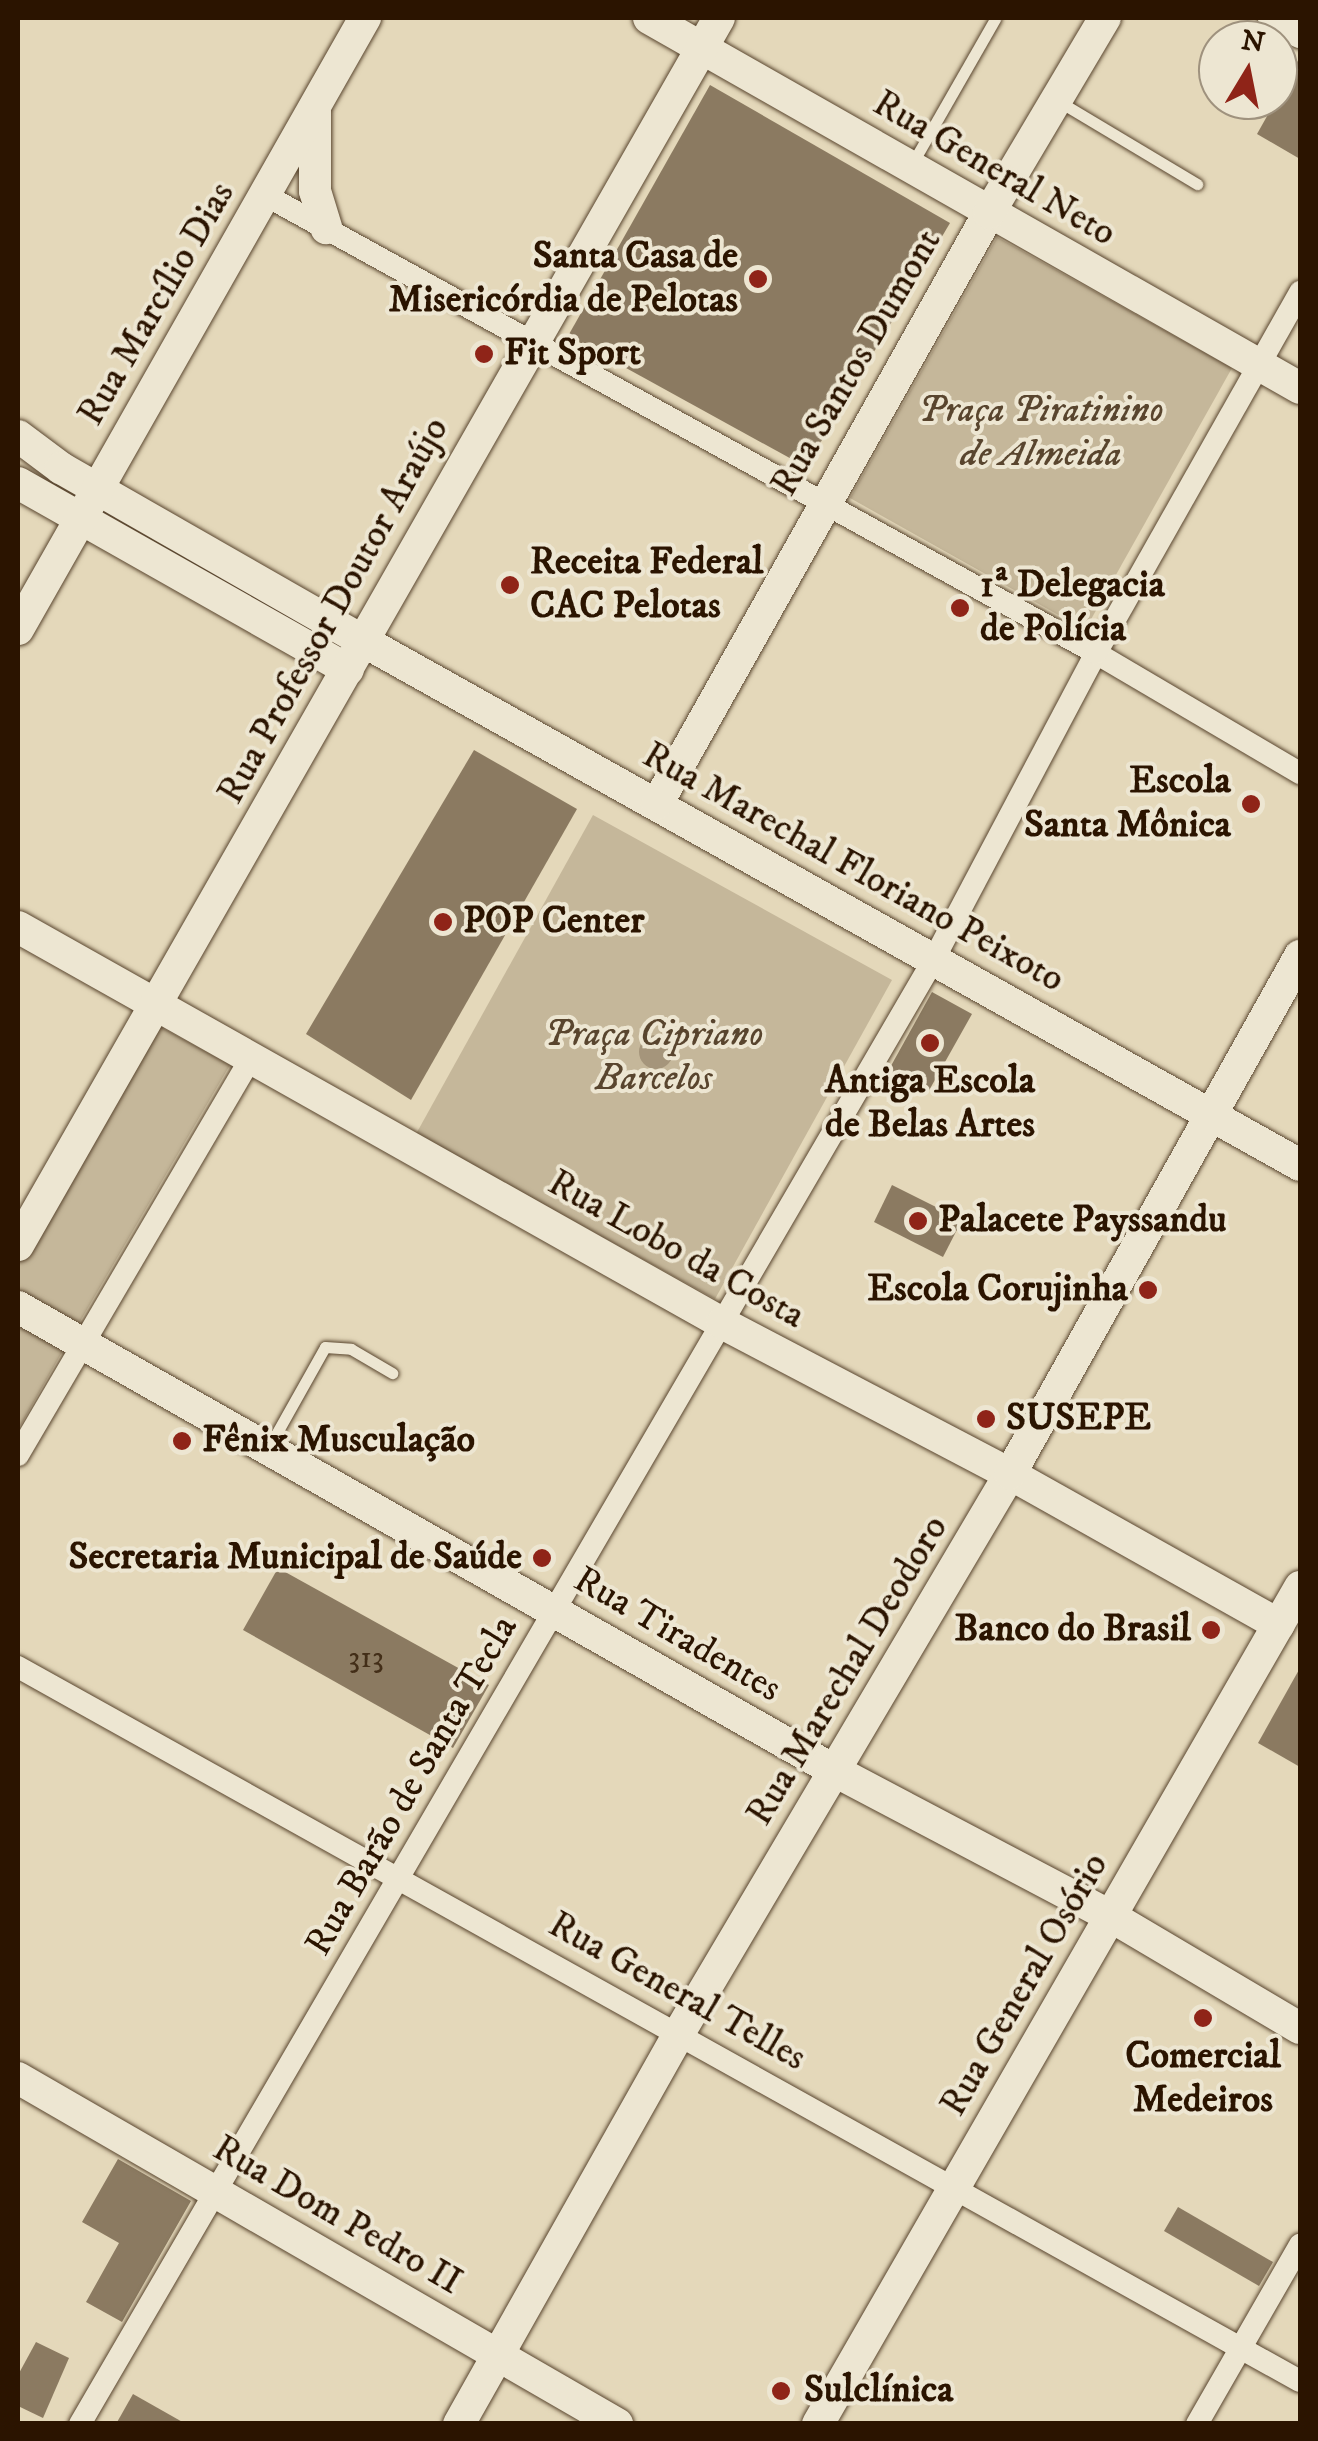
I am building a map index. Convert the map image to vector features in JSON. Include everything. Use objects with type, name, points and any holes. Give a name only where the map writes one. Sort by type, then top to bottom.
[{"type":"street","name":"Rua Marcílio Dias","points":[[18,629],[365,18]]},
{"type":"street","name":"Rua General Neto","points":[[649,18],[1300,388]]},
{"type":"street","name":"Rua Professor Doutor Araújo","points":[[18,1245],[357,656],[530,344],[720,18]]},
{"type":"street","name":"Rua Santos Dumont","points":[[657,804],[988,213],[1105,18]]},
{"type":"street","points":[[1274,18],[1300,32]]},
{"type":"street","points":[[315,105],[315,190],[326,228]]},
{"type":"street","points":[[265,194],[530,344],[1096,653],[1300,773]]},
{"type":"street","name":"Rua Barão de Santa Tecla","points":[[80,2424],[218,2194],[934,959],[1096,653],[1300,292]]},
{"type":"street","points":[[18,436],[357,656]]},
{"type":"street","points":[[18,483],[81,519],[357,656]]},
{"type":"street","name":"Rua Marechal Floriano Peixoto","points":[[357,656],[366,663],[405,664],[1300,1165]]},
{"type":"street","name":"Rua Lobo da Costa","points":[[18,928],[722,1323],[1010,1474],[1290,1630]]},
{"type":"street","name":"Rua Marechal Deodoro","points":[[459,2424],[679,2033],[1010,1474],[1300,956]]},
{"type":"street","points":[[18,1455],[250,1060]]},
{"type":"street","name":"Rua Tiradentes","points":[[18,1307],[835,1771],[1112,1917],[1300,2028]]},
{"type":"street","name":"Rua General Osório","points":[[818,2424],[1112,1917],[1290,1630],[1300,1587]]},
{"type":"street","name":"Rua General Telles","points":[[18,1667],[1300,2380]]},
{"type":"street","name":"Rua Dom Pedro II","points":[[18,2078],[617,2424]]},
{"type":"street","points":[[1197,2424],[1300,2244]]},
{"type":"lane","points":[[910,168],[996,19]]},
{"type":"lane","points":[[1056,99],[1197,184]]},
{"type":"lane","points":[[268,1449],[325,1348],[351,1349],[392,1373]]},
{"type":"green space","name":"Praça Piratinino de Almeida","points":[[997,237],[1232,368],[1085,630],[850,498]]},
{"type":"green space","name":"Praça Cipriano Barcelos","points":[[593,815],[892,980],[715,1299],[416,1134]]},
{"type":"green space","points":[[159,1026],[230,1065],[75,1330],[18,1296],[18,1263]]},
{"type":"green space","points":[[18,1321],[65,1347],[18,1430]]},
{"type":"shaded area","points":[[656,1035],[668,1040],[673,1052],[668,1064],[656,1069],[644,1064],[639,1052],[644,1040]]},
{"type":"building","points":[[1300,57],[1300,159],[1257,134],[1265,120],[1298,120]]},
{"type":"building","name":"Santa Casa de Misericórdia de Pelotas","points":[[710,85],[950,223],[806,467],[568,336]]},
{"type":"building","name":"POP Center","points":[[474,750],[577,809],[411,1100],[306,1034]]},
{"type":"building","name":"Antiga Escola de Belas Artes","points":[[932,992],[972,1014],[927,1094],[887,1073]]},
{"type":"building","name":"Palacete Payssandu","points":[[892,1185],[962,1220],[943,1257],[874,1222]]},
{"type":"building","points":[[278,1568],[489,1685],[453,1748],[243,1630]]},
{"type":"building","points":[[1300,1668],[1300,1767],[1258,1743]]},
{"type":"building","points":[[118,2159],[191,2201],[122,2322],[86,2302],[119,2243],[82,2222]]},
{"type":"building","points":[[1178,2207],[1273,2262],[1259,2286],[1164,2231]]},
{"type":"building","points":[[36,2342],[69,2358],[43,2418],[18,2406],[18,2375]]},
{"type":"building","points":[[133,2394],[186,2424],[116,2424]]},
{"type":"place","name":"Santa Casa de Misericórdia de Pelotas","points":[[758,279]]},
{"type":"place","name":"Fit Sport","points":[[484,354]]},
{"type":"place","name":"Receita Federal CAC Pelotas","points":[[510,585]]},
{"type":"place","name":"1ª Delegacia de Polícia","points":[[960,608]]},
{"type":"place","name":"Escola Santa Mônica","points":[[1251,804]]},
{"type":"place","name":"POP Center","points":[[443,922]]},
{"type":"place","name":"Antiga Escola de Belas Artes","points":[[930,1043]]},
{"type":"place","name":"Palacete Payssandu","points":[[918,1221]]},
{"type":"place","name":"Escola Corujinha","points":[[1148,1290]]},
{"type":"place","name":"SUSEPE","points":[[986,1419]]},
{"type":"place","name":"Fênix Musculação","points":[[182,1441]]},
{"type":"place","name":"Secretaria Municipal de Saúde","points":[[542,1558]]},
{"type":"place","name":"Banco do Brasil","points":[[1211,1630]]},
{"type":"place","name":"Comercial Medeiros","points":[[1203,2018]]},
{"type":"place","name":"Sulclínica","points":[[781,2391]]}]
